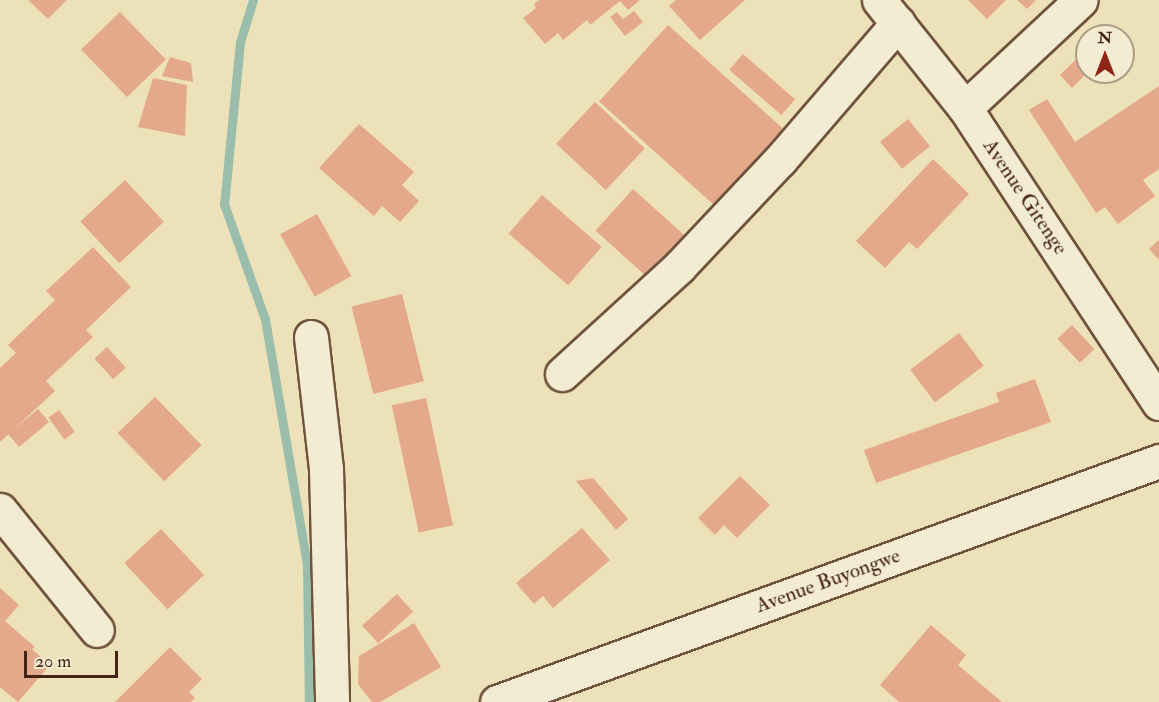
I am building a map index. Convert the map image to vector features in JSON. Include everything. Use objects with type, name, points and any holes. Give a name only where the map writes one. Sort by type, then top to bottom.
[{"type":"street","points":[[965,108],[1081,0]]},
{"type":"street","points":[[562,374],[679,267],[780,160],[889,12]]},
{"type":"street","name":"Avenue Gitenge","points":[[889,12],[965,108],[1159,404]]},
{"type":"street","points":[[311,338],[326,469],[333,702]]},
{"type":"street","name":"Avenue Buyongwe","points":[[497,702],[1159,461]]},
{"type":"street","points":[[0,510],[97,630]]},
{"type":"building","points":[[28,0],[67,0],[48,19]]},
{"type":"building","points":[[539,0],[640,0],[628,10],[620,1],[590,25],[587,20],[563,40],[558,33],[545,44],[523,18],[536,8],[534,4]]},
{"type":"building","points":[[676,0],[745,0],[700,40],[669,6]]},
{"type":"building","points":[[968,0],[1006,0],[987,19]]},
{"type":"building","points":[[1017,0],[1036,0],[1027,9]]},
{"type":"building","points":[[634,11],[643,22],[625,36],[610,17],[617,12],[623,19]]},
{"type":"building","points":[[120,12],[166,59],[127,97],[81,50]]},
{"type":"building","points":[[668,25],[788,133],[719,210],[599,102]]},
{"type":"building","points":[[743,54],[795,99],[781,115],[729,70]]},
{"type":"building","points":[[170,57],[191,63],[193,82],[162,76]]},
{"type":"building","points":[[1075,61],[1076,84],[1072,88],[1060,75]]},
{"type":"building","points":[[153,78],[187,85],[185,136],[138,127]]},
{"type":"building","points":[[1159,86],[1159,169],[1143,180],[1155,196],[1118,224],[1105,207],[1096,213],[1029,110],[1047,99],[1075,142]]},
{"type":"building","points":[[595,102],[645,148],[606,190],[556,144]]},
{"type":"building","points":[[908,119],[930,146],[902,169],[880,142]]},
{"type":"building","points":[[359,124],[414,172],[402,185],[419,201],[400,222],[382,206],[374,216],[319,168]]},
{"type":"building","points":[[933,159],[969,194],[917,249],[909,242],[885,268],[856,241]]},
{"type":"building","points":[[125,180],[164,222],[119,263],[80,222]]},
{"type":"building","points":[[633,189],[692,242],[654,283],[596,231]]},
{"type":"building","points":[[542,195],[602,247],[568,285],[509,233]]},
{"type":"building","points":[[317,214],[351,276],[315,296],[280,234]]},
{"type":"building","points":[[1159,240],[1159,260],[1149,249]]},
{"type":"building","points":[[93,247],[131,287],[86,330],[93,337],[46,381],[55,391],[0,442],[0,368],[16,353],[8,345],[55,300],[46,291]]},
{"type":"building","points":[[402,294],[424,381],[373,394],[352,307]]},
{"type":"building","points":[[1072,325],[1095,349],[1080,363],[1057,339]]},
{"type":"building","points":[[959,333],[984,366],[935,402],[910,370]]},
{"type":"building","points":[[107,347],[126,368],[113,379],[94,358]]},
{"type":"building","points":[[1035,379],[1051,422],[876,483],[864,450],[999,402],[996,393]]},
{"type":"building","points":[[155,397],[202,445],[164,481],[118,433]]},
{"type":"building","points":[[426,398],[453,525],[419,532],[392,405]]},
{"type":"building","points":[[38,409],[49,422],[19,447],[8,434]]},
{"type":"building","points":[[59,410],[75,432],[64,439],[48,418]]},
{"type":"building","points":[[740,476],[770,505],[737,538],[724,525],[715,535],[698,518]]},
{"type":"building","points":[[593,478],[628,519],[616,530],[576,481]]},
{"type":"building","points":[[582,528],[610,560],[553,608],[543,596],[534,604],[516,583]]},
{"type":"building","points":[[161,529],[204,575],[167,609],[124,563]]},
{"type":"building","points":[[0,588],[19,605],[5,621],[35,647],[32,649],[50,665],[18,702],[0,687]]},
{"type":"building","points":[[397,594],[413,612],[378,643],[362,625]]},
{"type":"building","points":[[414,623],[441,667],[380,702],[372,702],[358,684],[359,656]]},
{"type":"building","points":[[931,625],[966,655],[958,665],[1002,702],[899,702],[880,685]]},
{"type":"building","points":[[170,647],[202,679],[189,692],[195,698],[191,702],[115,702]]},
{"type":"waterway","points":[[253,0],[240,42],[224,204],[265,319],[307,565],[309,702]]}]
